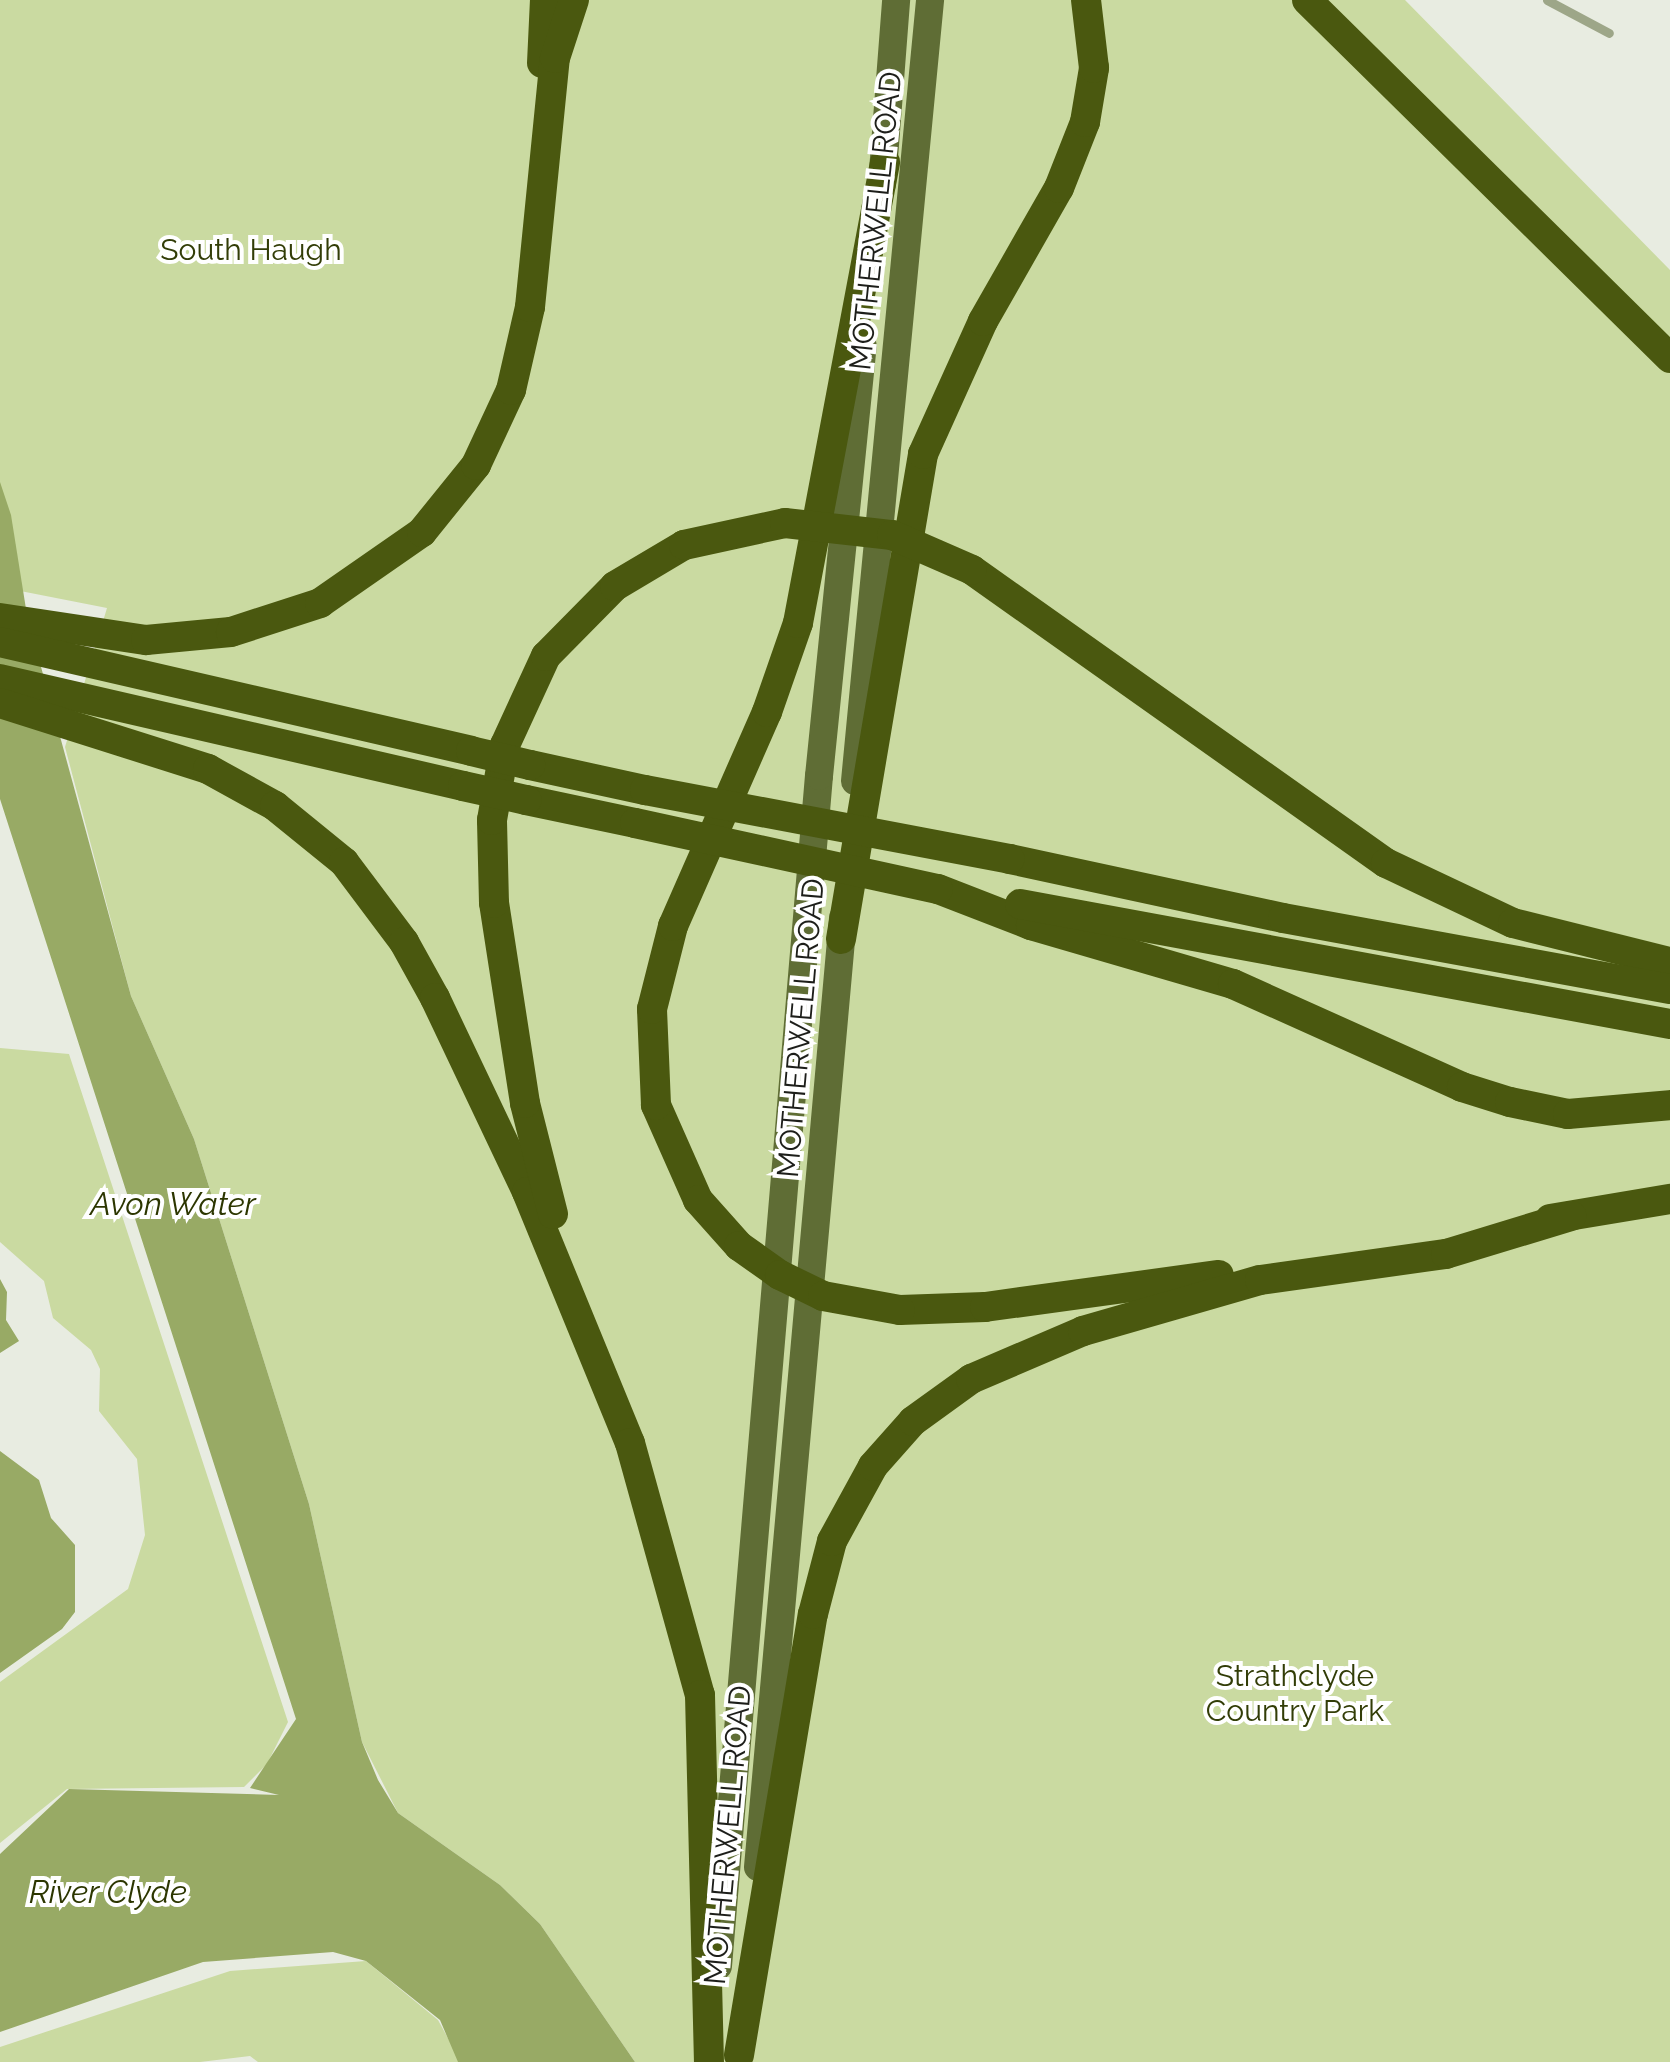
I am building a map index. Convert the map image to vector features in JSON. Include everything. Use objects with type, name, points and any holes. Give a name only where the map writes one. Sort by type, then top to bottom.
[{"type":"highway","points":[[537,221],[544,0]]},
{"type":"highway","points":[[0,618],[92,637],[190,638],[280,619],[354,584],[422,532],[476,464],[511,390],[530,307],[556,58],[574,0]]},
{"type":"highway","points":[[841,939],[924,454],[983,321],[1058,188],[1085,122],[1094,68],[1086,0]]},
{"type":"highway","points":[[1308,0],[1670,358]]},
{"type":"highway","points":[[884,162],[798,624],[767,712],[672,926],[652,1008],[656,1106],[698,1200],[739,1246],[780,1275],[836,1300],[900,1310],[985,1308],[1132,1288],[1670,1199]]},
{"type":"highway","points":[[607,1394],[524,1103],[494,904],[498,779],[522,700],[580,615],[651,561],[684,546],[786,523],[892,535],[972,570],[1386,863],[1513,922],[1670,962]]},
{"type":"highway","points":[[0,642],[645,790],[1010,859],[1283,918],[1670,989]]},
{"type":"highway","points":[[0,679],[463,786],[938,888],[1670,1024]]},
{"type":"highway","points":[[0,703],[126,739],[208,769],[275,806],[344,862],[375,898],[435,998],[519,1176],[630,1443],[700,1695],[724,2060]]},
{"type":"highway","points":[[938,888],[1031,925],[1233,984],[1448,1081],[1510,1102],[1568,1114],[1670,1105]]},
{"type":"highway","points":[[724,2060],[813,1614],[832,1541],[873,1466],[913,1421],[987,1371],[1084,1331],[1260,1280],[1446,1254],[1571,1216]]},
{"type":"main road","name":"MOTHERWELL ROAD","points":[[724,2060],[821,756],[884,162],[896,0]]},
{"type":"main road","name":"MOTHERWELL ROAD","points":[[724,2060],[841,939],[930,0]]},
{"type":"lane","points":[[1548,0],[1609,32]]},
{"type":"green space","points":[[0,0],[1405,0],[1670,270],[1670,2062],[635,2062],[540,1924],[500,1885],[398,1813],[362,1742],[309,1504],[194,1139],[131,996],[65,747],[107,608],[0,587]]},
{"type":"green space","points":[[0,1048],[69,1054],[288,1722],[267,1764],[244,1787],[67,1789],[0,1843],[0,1682],[128,1589],[145,1535],[137,1459],[99,1411],[100,1369],[91,1350],[53,1318],[44,1281],[0,1242]]},
{"type":"green space","points":[[366,1961],[438,2020],[461,2062],[258,2062],[250,2056],[200,2062],[0,2062],[0,2047],[230,1971]]},
{"type":"water","points":[[0,482],[11,515],[26,609],[0,607]]},
{"type":"water","points":[[0,610],[26,612],[131,996],[194,1139],[309,1504],[362,1742],[378,1780],[398,1813],[500,1885],[540,1924],[635,2062],[458,2062],[440,2020],[366,1961],[333,1952],[203,1962],[0,2032],[0,1854],[69,1789],[279,1795],[250,1788],[296,1719],[0,799]]},
{"type":"water","points":[[0,1279],[7,1292],[6,1320],[19,1341],[0,1353]]},
{"type":"water","points":[[0,1451],[39,1480],[51,1518],[75,1545],[75,1612],[62,1629],[0,1673]]},
{"type":"park label","name":"South Haugh","points":[[251,250]]},
{"type":"park label","name":"Strathclyde Country Park","points":[[1295,1693]]},
{"type":"water label","name":"Avon Water","points":[[173,1204]]},
{"type":"water label","name":"River Clyde","points":[[108,1892]]}]
